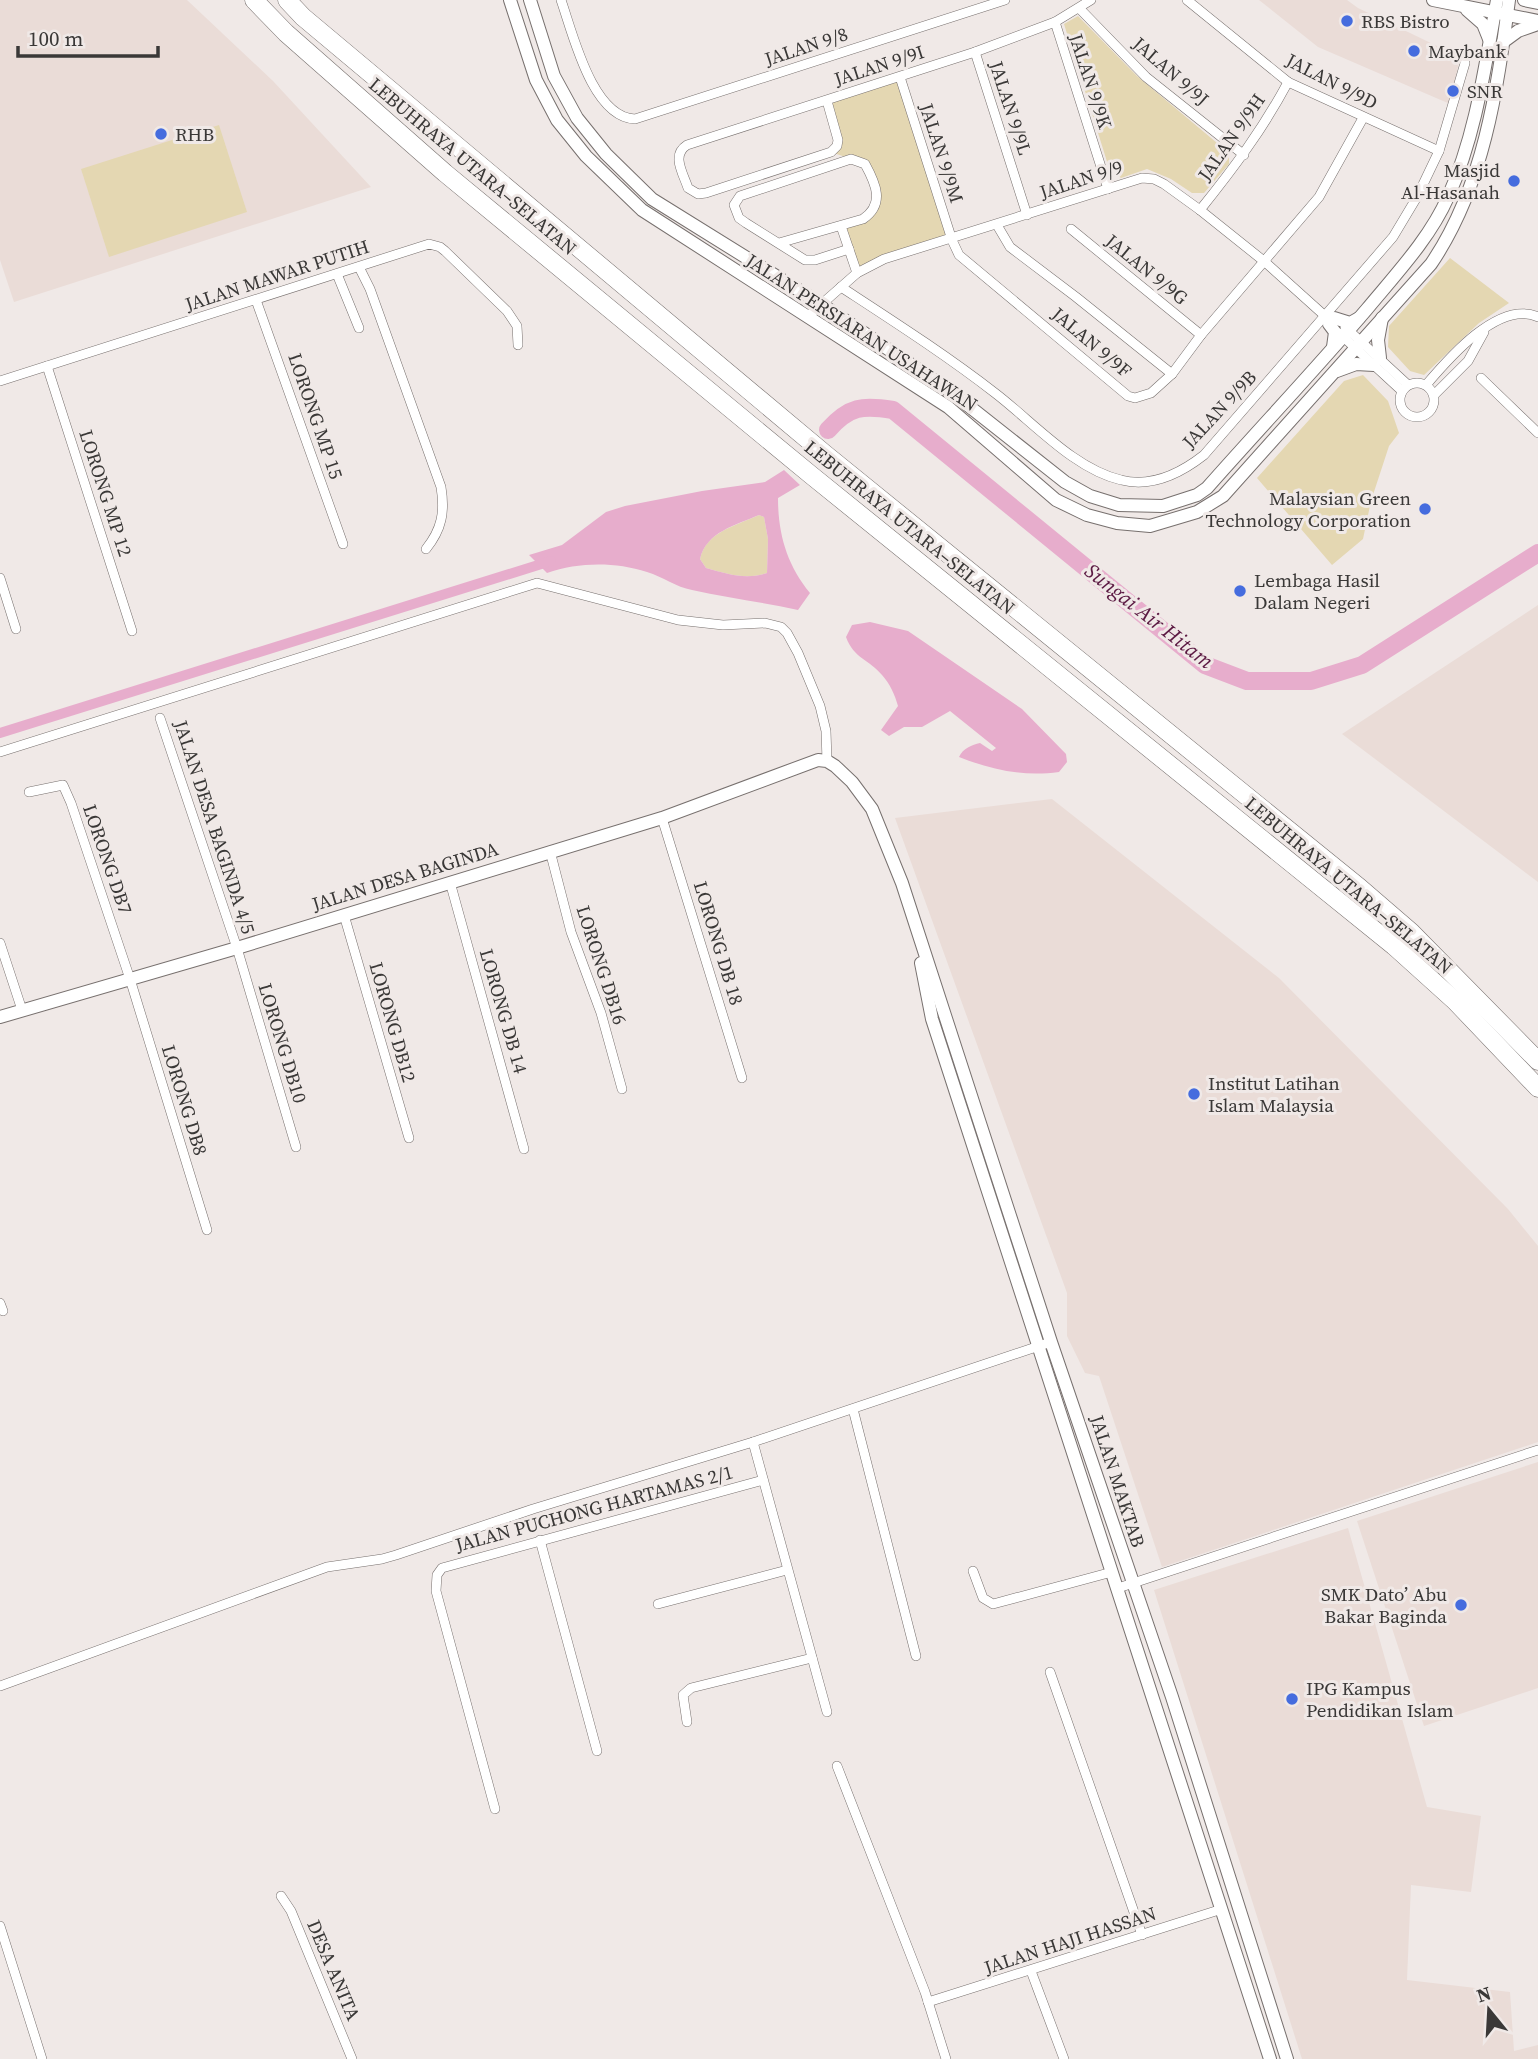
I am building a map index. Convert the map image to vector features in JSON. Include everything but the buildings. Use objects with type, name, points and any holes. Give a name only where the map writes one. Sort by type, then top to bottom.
[{"type":"highway","name":"LEBUHRAYA UTARA–SELATAN","points":[[254,0],[286,33],[445,173],[811,475],[1394,946],[1455,1001],[1538,1088]]},
{"type":"highway","name":"LEBUHRAYA UTARA–SELATAN","points":[[286,0],[825,454],[1360,888],[1411,932],[1538,1061]]},
{"type":"street","name":"JALAN PERSIARAN USAHAWAN","points":[[510,0],[545,101],[565,132],[586,156],[642,210],[948,407],[1056,500],[1087,515],[1117,523],[1150,526],[1185,516],[1217,501],[1241,478],[1430,264],[1462,210],[1477,167],[1493,105],[1503,42],[1499,9]]},
{"type":"street","name":"JALAN PERSIARAN USAHAWAN","points":[[530,0],[554,76],[577,118],[606,154],[653,200],[821,304],[946,388],[1065,482],[1090,496],[1119,505],[1141,507],[1163,506],[1197,495],[1207,488],[1397,274],[1433,224],[1447,200],[1460,168],[1475,117],[1489,39],[1499,9]]},
{"type":"street","name":"JALAN 9/8","points":[[561,0],[590,80],[618,115],[635,119],[1004,0]]},
{"type":"street","name":"JALAN 9/9I","points":[[827,101],[838,140],[837,146],[831,152],[706,193],[698,194],[688,188],[678,157],[682,148],[687,145],[975,52],[1055,22],[1091,0]]},
{"type":"street","name":"JALAN 9/9D","points":[[1187,0],[1288,82],[1439,151]]},
{"type":"street","points":[[1433,0],[1462,7],[1499,9],[1538,23]]},
{"type":"street","points":[[1499,9],[1509,0]]},
{"type":"street","points":[[1524,0],[1537,2]]},
{"type":"street","points":[[1462,7],[1483,24],[1489,39]]},
{"type":"street","name":"JALAN 9/9J","points":[[1080,9],[1146,77],[1244,155]]},
{"type":"street","name":"JALAN 9/9K","points":[[1055,22],[1108,189]]},
{"type":"street","points":[[1503,42],[1518,31],[1538,23]]},
{"type":"street","name":"JALAN 9/9L","points":[[975,52],[1027,215]]},
{"type":"street","name":"JALAN 9/9B","points":[[841,287],[995,393],[1083,464],[1102,475],[1139,483],[1161,479],[1184,470],[1205,455],[1326,321],[1337,302],[1393,237],[1417,197],[1439,151],[1465,62]]},
{"type":"street","name":"JALAN 9/9M","points":[[900,77],[952,240]]},
{"type":"street","name":"JALAN 9/9H","points":[[1200,210],[1267,122],[1288,82]]},
{"type":"street","name":"JALAN 9/9F","points":[[952,240],[955,250],[964,260],[1128,396],[1135,398],[1151,393],[1172,374],[1201,335],[1319,197],[1363,118]]},
{"type":"street","points":[[779,243],[863,219],[877,206],[878,198],[869,170],[859,160],[851,159],[740,196],[734,205],[739,218],[779,243],[810,260],[849,249]]},
{"type":"street","name":"JALAN 9/9","points":[[807,317],[857,273],[884,259],[952,240],[1143,178],[1154,179],[1200,210],[1265,262],[1326,321],[1346,333],[1405,388]]},
{"type":"street","points":[[997,225],[1010,247],[1076,296],[1172,374]]},
{"type":"street","points":[[841,226],[857,273]]},
{"type":"street","name":"JALAN 9/9G","points":[[1070,229],[1201,335]]},
{"type":"street","name":"JALAN MAWAR PUTIH","points":[[0,381],[423,245],[435,244],[507,311],[517,327],[518,345]]},
{"type":"street","points":[[359,267],[370,289],[441,487],[444,502],[441,528],[426,549]]},
{"type":"street","points":[[337,274],[359,328]]},
{"type":"street","name":"LORONG MP 15","points":[[256,300],[343,544]]},
{"type":"street","points":[[1426,385],[1457,349],[1487,328],[1520,312],[1538,317]]},
{"type":"street","points":[[1332,373],[1356,364],[1377,362],[1382,317]]},
{"type":"street","points":[[1326,321],[1350,323],[1359,318]]},
{"type":"street","points":[[1326,321],[1336,336],[1331,350]]},
{"type":"street","points":[[1434,395],[1468,361],[1487,328]]},
{"type":"street","name":"LORONG MP 12","points":[[47,366],[132,631]]},
{"type":"street","points":[[1481,378],[1538,433]]},
{"type":"street","points":[[1418,383],[1426,385],[1434,395],[1429,413],[1413,418],[1403,412],[1400,405],[1405,388],[1418,383]]},
{"type":"street","points":[[0,578],[16,629]]},
{"type":"street","points":[[0,752],[537,583],[678,620],[723,625],[765,623],[781,627],[788,633],[798,653],[820,706],[826,732],[822,761]]},
{"type":"street","name":"JALAN DESA BAGINDA 4/5","points":[[160,718],[237,948]]},
{"type":"street","name":"JALAN DESA BAGINDA","points":[[0,1017],[237,948],[662,818],[822,761]]},
{"type":"street","name":"JALAN MAKTAB","points":[[822,761],[852,782],[872,809],[902,883],[1046,1344],[1112,1572],[1270,2059]]},
{"type":"street","name":"LORONG DB7","points":[[29,792],[63,785],[130,979]]},
{"type":"street","name":"LORONG DB 18","points":[[662,818],[742,1078]]},
{"type":"street","name":"LORONG DB16","points":[[550,851],[571,932],[601,1013],[622,1089]]},
{"type":"street","name":"LORONG DB 14","points":[[450,882],[524,1149]]},
{"type":"street","name":"LORONG DB12","points":[[344,915],[409,1138]]},
{"type":"street","points":[[0,943],[22,1010]]},
{"type":"street","name":"LORONG DB10","points":[[237,948],[296,1147]]},
{"type":"street","name":"LORONG DB8","points":[[130,979],[207,1230]]},
{"type":"street","points":[[0,1686],[327,1567],[382,1559],[533,1509],[752,1442],[1046,1344]]},
{"type":"street","name":"JALAN MAKTAB","points":[[1046,1344],[1172,1698],[1287,2059]]},
{"type":"street","points":[[853,1409],[916,1656]]},
{"type":"street","points":[[752,1442],[827,1712]]},
{"type":"street","points":[[1118,1588],[1538,1450]]},
{"type":"street","name":"JALAN PUCHONG HARTAMAS 2/1","points":[[495,1809],[436,1591],[437,1575],[442,1568],[763,1480]]},
{"type":"street","points":[[540,1540],[597,1751]]},
{"type":"street","points":[[658,1604],[787,1570]]},
{"type":"street","points":[[973,1571],[983,1598],[993,1604],[1112,1572]]},
{"type":"street","points":[[687,1722],[683,1695],[691,1688],[812,1658]]},
{"type":"street","points":[[1049,1672],[1142,1936]]},
{"type":"street","points":[[837,1766],[928,2002],[946,2059]]},
{"type":"street","points":[[1220,1904],[1234,1895]]},
{"type":"street","name":"DESA ANITA","points":[[281,1896],[291,1912],[352,2059]]},
{"type":"street","name":"JALAN HAJI HASSAN","points":[[928,2002],[1142,1936],[1220,1904]]},
{"type":"street","points":[[0,1926],[42,2059]]},
{"type":"street","points":[[1031,1971],[1064,2059]]},
{"type":"shaded area","name":"RHB","points":[[0,0],[187,0],[273,81],[371,187],[14,302],[0,260]]},
{"type":"shaded area","points":[[1259,0],[1347,0],[1358,8],[1460,57],[1450,104],[1318,47]]},
{"type":"shaded area","points":[[1078,16],[1137,76],[1229,153],[1229,164],[1204,193],[1192,193],[1171,179],[1147,169],[1121,178],[1109,168],[1064,24]]},
{"type":"shaded area","points":[[900,77],[952,240],[857,273],[841,226],[863,219],[877,206],[869,170],[851,159],[831,152],[837,146],[827,101]]},
{"type":"shaded area","points":[[219,125],[247,212],[109,257],[81,169]]},
{"type":"shaded area","points":[[1450,258],[1509,303],[1479,323],[1424,375],[1410,371],[1388,347],[1389,326]]},
{"type":"shaded area","points":[[1363,375],[1388,401],[1399,433],[1389,446],[1371,501],[1363,539],[1332,565],[1257,478],[1344,381]]},
{"type":"shaded area","points":[[784,470],[800,485],[778,498],[785,548],[795,571],[810,593],[798,610],[686,589],[647,572],[622,566],[584,565],[547,573],[529,555],[562,545],[606,512],[625,506],[765,482]],"holes":[[[759,515],[764,517],[768,539],[767,573],[744,576],[706,568],[700,559],[703,550],[715,536]]]},
{"type":"shaded area","points":[[759,515],[764,517],[768,539],[767,573],[744,576],[706,568],[700,559],[708,542],[723,531]]},
{"type":"shaded area","points":[[1538,605],[1538,882],[1342,734]]},
{"type":"shaded area","points":[[870,622],[908,631],[1022,709],[1066,754],[1067,762],[1059,772],[1033,774],[996,769],[959,757],[965,749],[980,743],[992,751],[996,748],[950,711],[922,727],[904,727],[889,736],[881,730],[898,706],[894,694],[882,675],[853,650],[846,637],[852,625]]},
{"type":"shaded area","name":"Institut Latihan Islam Malaysia","points":[[1052,799],[1279,978],[1508,1209],[1538,1246],[1538,1442],[1162,1567],[1099,1376],[1085,1373],[1067,1336],[1067,1293],[895,818]]},
{"type":"shaded area","name":"SMK Dato’ Abu Bakar Baginda","points":[[1538,1462],[1538,1688],[1424,1726],[1357,1521]]},
{"type":"shaded area","name":"IPG Kampus Pendidikan Islam","points":[[1348,1528],[1427,1807],[1481,1816],[1471,1892],[1411,1885],[1407,1980],[1510,1992],[1514,2051],[1538,2045],[1538,2059],[1302,2059],[1154,1590]]},
{"type":"waterway","name":"Sungai Air Hitam","points":[[828,430],[843,416],[857,409],[893,410],[1205,665],[1247,681],[1311,681],[1362,665],[1538,553]]},
{"type":"waterway","points":[[0,733],[551,561]]},
{"type":"place","name":"RBS Bistro","points":[[1347,21]]},
{"type":"place","name":"Maybank","points":[[1414,51]]},
{"type":"place","name":"SNR","points":[[1453,91]]},
{"type":"place","name":"RHB","points":[[161,134]]},
{"type":"place","name":"Masjid Al-Hasanah","points":[[1514,181]]},
{"type":"place","name":"Malaysian Green Technology Corporation","points":[[1425,509]]},
{"type":"place","name":"Lembaga Hasil Dalam Negeri","points":[[1240,591]]},
{"type":"place","name":"Institut Latihan Islam Malaysia","points":[[1194,1094]]},
{"type":"place","name":"SMK Dato’ Abu Bakar Baginda","points":[[1461,1605]]},
{"type":"place","name":"IPG Kampus Pendidikan Islam","points":[[1292,1699]]}]
